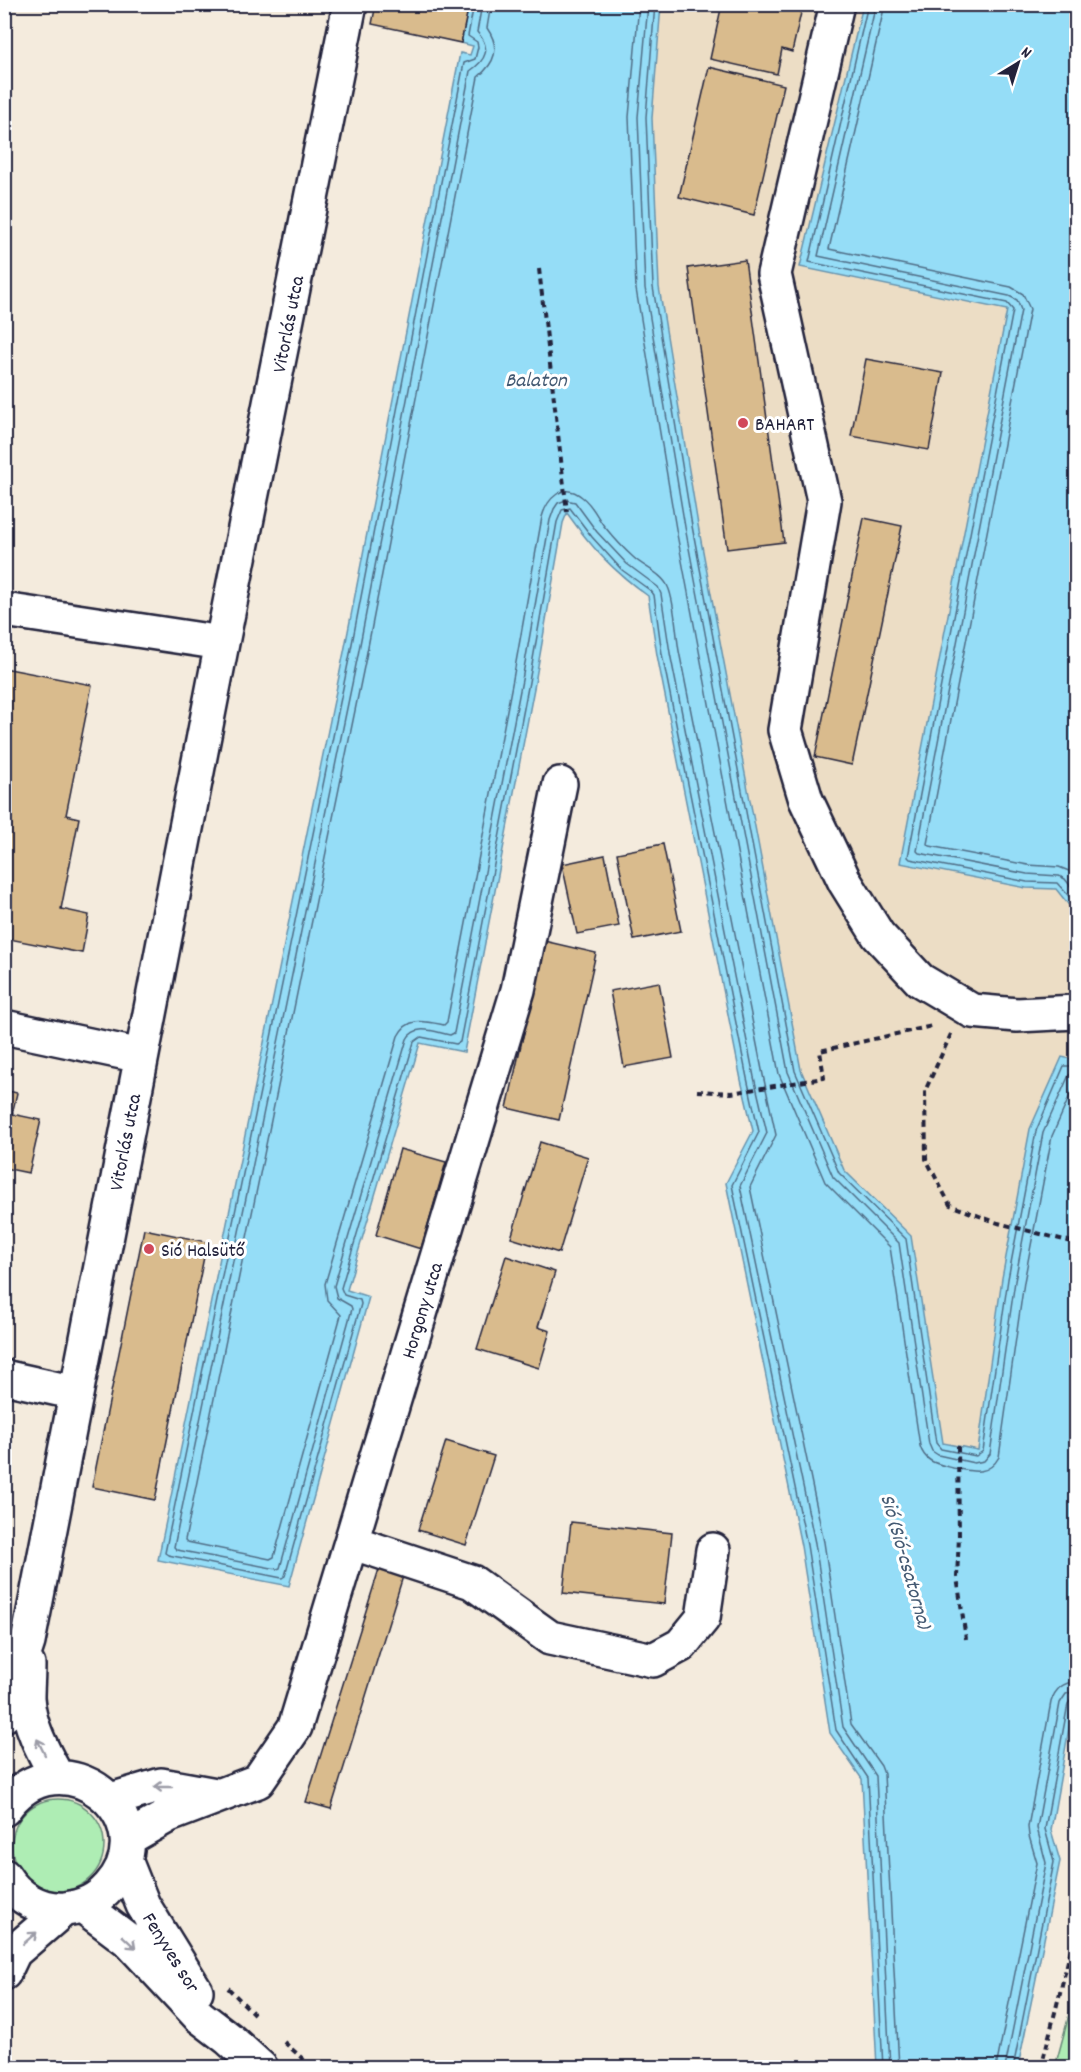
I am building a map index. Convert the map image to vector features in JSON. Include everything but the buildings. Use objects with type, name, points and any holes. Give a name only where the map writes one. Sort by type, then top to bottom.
[{"type":"street","name":"Vitorlás utca","points":[[4,1715],[28,1642],[222,643],[350,4]]},
{"type":"street","points":[[837,4],[774,274],[824,501],[786,730],[806,800],[845,882],[878,935],[920,980],[972,1011],[1017,1015],[1077,1012]]},
{"type":"street","points":[[4,610],[222,643]]},
{"type":"street","name":"Horgony utca","points":[[126,1850],[169,1815],[216,1795],[258,1781],[295,1727],[518,990],[560,784]]},
{"type":"street","points":[[4,1027],[141,1056]]},
{"type":"street","points":[[4,1377],[76,1393]]},
{"type":"street","points":[[351,1542],[472,1582],[550,1638],[653,1660],[681,1645],[703,1618],[713,1550]]},
{"type":"street","name":"Vitorlás utca","points":[[28,1642],[27,1701],[38,1742],[57,1777]]},
{"type":"street","points":[[4,1973],[15,1952],[73,1907],[102,1896],[116,1880],[126,1850],[122,1818],[111,1800],[96,1787],[78,1779],[57,1777],[37,1782],[19,1792],[5,1809]]},
{"type":"street","name":"Horgony utca","points":[[111,1800],[161,1785],[216,1795]]},
{"type":"street","points":[[4,1801],[5,1809]]},
{"type":"street","name":"Fenyves sor","points":[[126,1850],[143,1905],[182,1970],[230,2039]]},
{"type":"street","points":[[4,1876],[25,1899],[44,1907],[73,1907]]},
{"type":"street","name":"Fenyves sor","points":[[73,1907],[128,1940],[199,2016],[230,2039],[261,2067]]},
{"type":"path","points":[[539,269],[567,512]]},
{"type":"path","points":[[698,1090],[731,1093],[824,1078],[820,1051],[932,1026],[953,1031],[925,1091],[926,1159],[950,1205],[998,1223],[1077,1243]]},
{"type":"path","points":[[958,1446],[957,1577],[966,1639]]},
{"type":"path","points":[[1041,2067],[1077,1929]]},
{"type":"shaded area","points":[[661,5],[863,5],[800,267],[1007,309],[900,863],[1026,888],[1056,889],[1076,914],[1076,1060],[1062,1057],[1030,1129],[1002,1278],[978,1450],[942,1443],[911,1236],[844,1170],[801,1070],[698,525],[659,287],[652,117]]},
{"type":"green space","points":[[58,1799],[75,1803],[90,1813],[100,1828],[104,1845],[100,1862],[90,1877],[75,1887],[58,1891],[41,1887],[26,1877],[16,1862],[12,1845],[16,1828],[26,1813],[41,1803]]},
{"type":"green space","points":[[1076,1989],[1076,2067],[1055,2067]]},
{"type":"water","points":[[469,5],[661,5],[652,118],[659,287],[698,525],[801,1070],[844,1170],[911,1236],[943,1443],[978,1450],[1002,1278],[1030,1129],[1062,1057],[1076,1060],[1076,1689],[1051,1830],[1060,1861],[1018,2067],[877,2067],[862,1779],[830,1733],[801,1546],[726,1183],[753,1131],[657,655],[648,596],[603,558],[567,513],[563,523],[535,683],[464,1052],[420,1043],[347,1290],[369,1297],[289,1586],[158,1560],[344,652],[460,53],[470,55],[473,46],[461,43]]},
{"type":"water","points":[[863,5],[1076,5],[1076,914],[1056,889],[1026,888],[900,863],[1007,310],[800,267]]},
{"type":"place","name":"BAHART","points":[[743,423]]},
{"type":"place","name":"Sió Halsütő","points":[[149,1249]]},
{"type":"water label","name":"Balaton","points":[[536,379]]},
{"type":"water label","name":"Sió (Sió-csatorna)","points":[[907,1561]]}]
